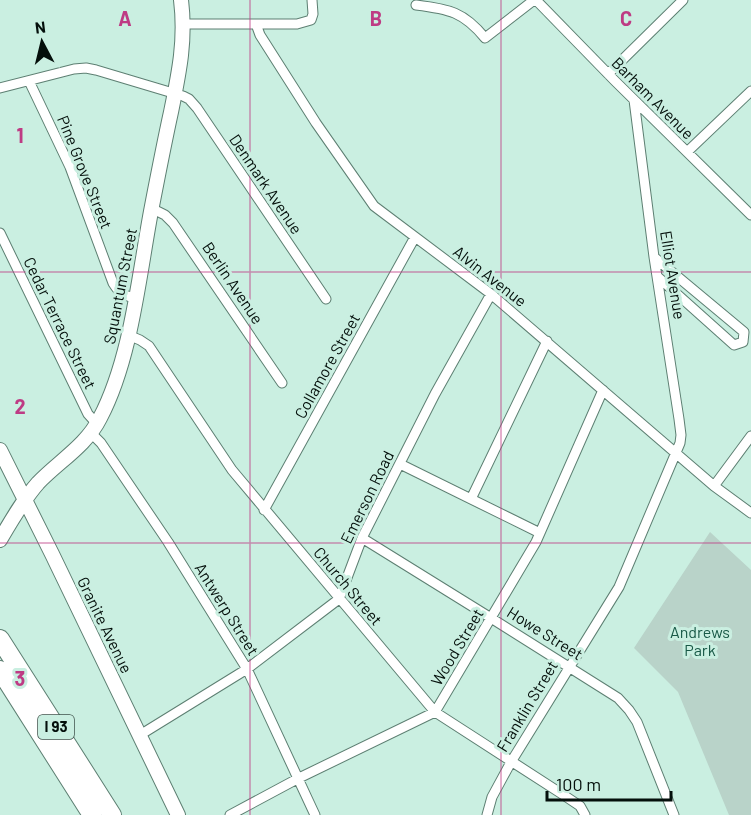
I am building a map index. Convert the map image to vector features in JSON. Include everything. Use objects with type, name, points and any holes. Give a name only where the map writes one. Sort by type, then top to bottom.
[{"type":"highway","name":"I 93","points":[[0,639],[112,815]]},
{"type":"highway","name":"I 93","points":[[0,652],[103,815]]},
{"type":"highway","name":"I 93","points":[[0,670],[92,815]]},
{"type":"highway","name":"I 93","points":[[0,688],[81,815]]},
{"type":"main road","name":"Squantum Street","points":[[0,540],[25,499],[39,483],[76,450],[94,429],[115,383],[128,335],[181,62],[183,24],[180,0]]},
{"type":"main road","name":"Granite Avenue","points":[[0,450],[178,815]]},
{"type":"street","points":[[183,24],[297,24],[311,20],[312,0]]},
{"type":"street","points":[[416,5],[450,11],[467,19],[485,38],[535,0]]},
{"type":"street","name":"Barham Avenue","points":[[535,0],[751,214]]},
{"type":"street","points":[[608,74],[683,0]]},
{"type":"street","name":"Alvin Avenue","points":[[256,24],[260,35],[306,109],[374,206],[492,294],[714,486],[751,513]]},
{"type":"street","name":"Denmark Avenue","points":[[0,88],[86,68],[189,99],[326,299]]},
{"type":"street","name":"Pine Grove Street","points":[[29,81],[70,167],[113,283],[124,296],[135,298]]},
{"type":"street","points":[[687,152],[751,91]]},
{"type":"street","name":"Elliot Avenue","points":[[634,100],[654,257],[681,435],[676,453]]},
{"type":"street","name":"Berlin Avenue","points":[[152,207],[173,223],[282,383]]},
{"type":"street","name":"Cedar Terrace Street","points":[[0,233],[94,429]]},
{"type":"street","name":"Collamore Street","points":[[264,510],[416,237]]},
{"type":"street","points":[[654,257],[744,332],[743,342],[734,345],[658,277]]},
{"type":"street","name":"Emerson Road","points":[[339,599],[362,538],[435,394],[492,294]]},
{"type":"street","name":"Church Street","points":[[128,335],[148,346],[232,470],[435,712],[580,806],[585,815]]},
{"type":"street","points":[[471,499],[547,340]]},
{"type":"street","name":"Wood Street","points":[[435,712],[540,533],[603,390]]},
{"type":"street","name":"Antwerp Street","points":[[94,429],[247,669],[315,815]]},
{"type":"street","points":[[714,486],[751,436]]},
{"type":"street","name":"Franklin Street","points":[[487,815],[492,797],[511,762],[619,587],[676,453]]},
{"type":"street","points":[[400,464],[540,533]]},
{"type":"street","name":"Howe Street","points":[[362,538],[618,698],[629,710],[640,730],[674,815]]},
{"type":"street","points":[[140,735],[247,669],[339,599]]},
{"type":"street","points":[[230,815],[299,778],[435,712]]},
{"type":"green space","name":"Andrews Park","points":[[710,532],[751,570],[751,815],[729,815],[678,692],[634,648]]}]
